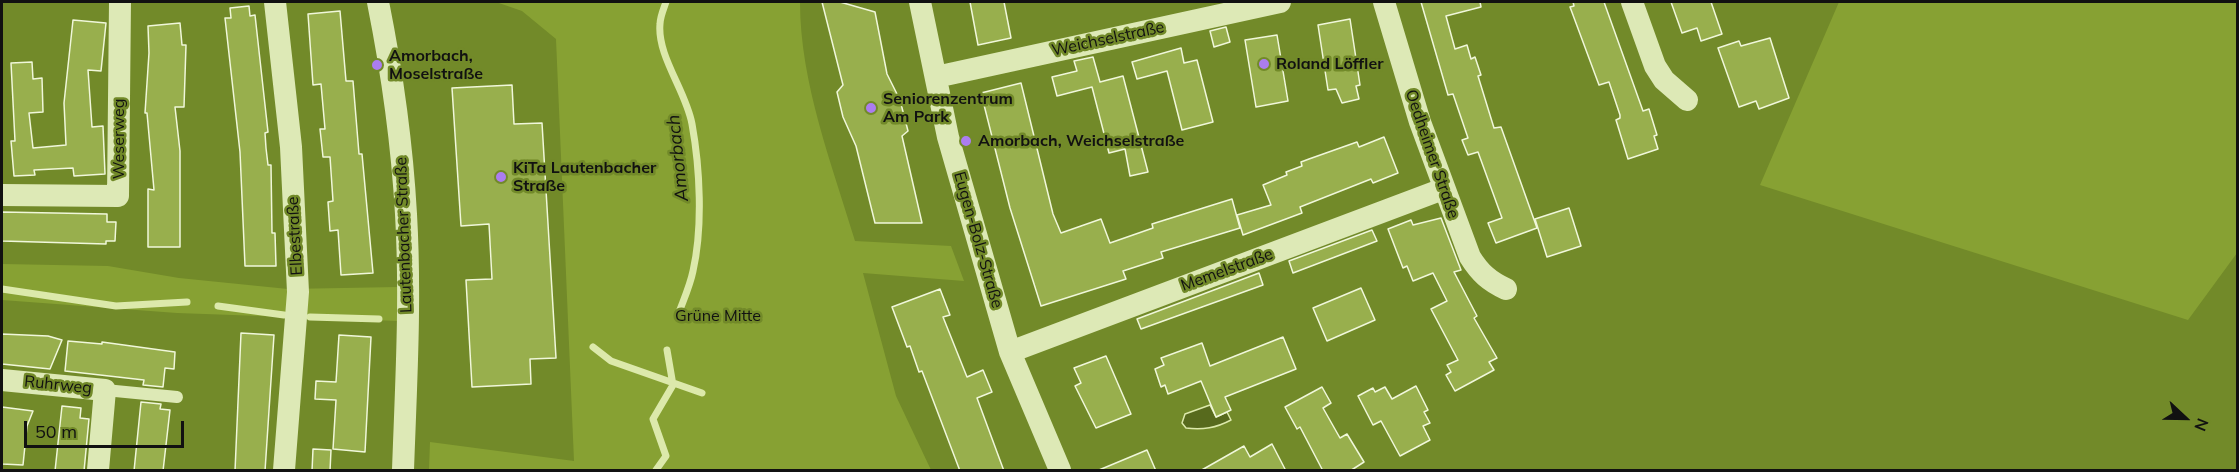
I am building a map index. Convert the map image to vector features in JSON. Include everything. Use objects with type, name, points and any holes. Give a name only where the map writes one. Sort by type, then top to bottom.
[{"type":"street","name":"Weserweg","points":[[2,195],[118,196],[120,2]]},
{"type":"street","name":"Elbestraße","points":[[274,2],[291,147],[298,292],[284,471]]},
{"type":"street","name":"Lautenbacher Straße","points":[[378,2],[397,109],[406,217],[408,301],[403,471]]},
{"type":"street","name":"Eugen-Bolz-Straße","points":[[920,2],[948,137],[1011,352],[1060,471]]},
{"type":"street","name":"Weichselstraße","points":[[936,77],[1280,2]]},
{"type":"street","name":"Oedheimer Straße","points":[[1384,2],[1405,77],[1443,189],[1470,257],[1480,272],[1506,289]]},
{"type":"street","points":[[1632,2],[1655,66],[1664,80],[1687,100]]},
{"type":"street","name":"Memelstraße","points":[[1011,352],[1443,189]]},
{"type":"street","name":"Ruhrweg","points":[[2,380],[105,390],[98,471]]},
{"type":"lane","points":[[105,390],[177,397]]},
{"type":"green space","name":"Grüne Mitte","points":[[496,2],[800,2],[801,32],[811,93],[855,241],[951,246],[964,281],[863,273],[896,396],[931,470],[429,470],[430,442],[574,461],[556,39],[522,11]]},
{"type":"green space","points":[[1839,2],[2237,2],[2237,253],[2188,320],[1760,185]]},
{"type":"green space","points":[[2,264],[108,266],[179,278],[288,289],[398,287],[399,321],[177,313],[2,300]]},
{"type":"shaded area","points":[[1210,405],[1216,417],[1227,412],[1231,420],[1215,427],[1204,428],[1186,428],[1182,423],[1185,414]]},
{"type":"building","name":"Seniorenzentrum Am Park","points":[[822,2],[840,2],[875,12],[887,74],[900,100],[908,131],[902,136],[922,223],[875,223],[856,146],[843,117],[837,92],[843,85]]},
{"type":"building","points":[[970,2],[1004,2],[1011,38],[978,45]]},
{"type":"building","points":[[1421,2],[1480,2],[1481,7],[1446,16],[1455,49],[1467,45],[1471,59],[1475,57],[1481,75],[1478,76],[1494,128],[1501,127],[1537,228],[1496,243],[1488,223],[1502,218],[1478,152],[1468,155],[1462,140],[1468,138],[1453,94],[1448,95]]},
{"type":"building","points":[[1573,2],[1604,2],[1643,111],[1649,109],[1657,135],[1654,136],[1658,149],[1628,159],[1616,120],[1620,118],[1620,115],[1609,82],[1599,85],[1570,7],[1574,6]]},
{"type":"building","points":[[1671,2],[1711,2],[1722,34],[1701,41],[1697,28],[1682,33]]},
{"type":"building","points":[[249,6],[250,16],[255,15],[268,132],[265,133],[268,165],[271,165],[272,233],[275,233],[276,266],[245,266],[240,152],[225,18],[231,18],[230,8]]},
{"type":"building","points":[[340,11],[346,81],[353,81],[373,273],[341,275],[338,230],[330,231],[328,202],[333,201],[330,157],[323,157],[320,129],[325,129],[321,84],[313,85],[308,14]]},
{"type":"building","points":[[1350,19],[1360,85],[1356,86],[1359,99],[1342,103],[1336,89],[1328,90],[1318,25]]},
{"type":"building","points":[[73,20],[106,23],[101,71],[88,70],[92,127],[103,126],[105,174],[74,176],[73,168],[34,170],[35,175],[14,176],[11,141],[15,141],[11,63],[32,62],[33,79],[42,78],[43,112],[29,113],[33,148],[66,145],[64,103]]},
{"type":"building","points":[[180,23],[182,45],[186,45],[184,107],[175,107],[180,151],[180,247],[148,247],[148,189],[154,190],[147,113],[145,113],[149,53],[148,26]]},
{"type":"building","points":[[1226,27],[1230,42],[1214,47],[1210,31]]},
{"type":"building","points":[[1277,35],[1288,101],[1256,107],[1245,40]]},
{"type":"building","points":[[1770,38],[1789,98],[1759,109],[1756,101],[1739,107],[1718,48],[1739,41],[1741,46]]},
{"type":"building","points":[[1181,48],[1184,63],[1197,60],[1213,122],[1182,130],[1167,71],[1137,79],[1132,62]]},
{"type":"building","points":[[1093,57],[1100,82],[1123,76],[1148,172],[1130,176],[1125,149],[1109,153],[1092,87],[1057,96],[1052,77],[1077,71],[1074,61]]},
{"type":"building","points":[[1021,83],[1053,214],[1061,233],[1101,219],[1110,243],[1153,228],[1152,224],[1232,199],[1240,228],[1161,252],[1163,258],[1123,271],[1126,279],[1041,306],[1010,208],[981,93]]},
{"type":"building","points":[[512,85],[514,124],[542,123],[556,358],[530,359],[531,384],[472,387],[466,280],[492,279],[489,224],[461,226],[452,88]]},
{"type":"building","points":[[1384,137],[1398,173],[1373,183],[1371,179],[1300,207],[1302,213],[1243,235],[1237,215],[1271,205],[1263,185],[1302,166],[1301,162],[1357,142],[1359,147]]},
{"type":"building","points":[[1569,208],[1581,246],[1547,257],[1535,219]]},
{"type":"building","points":[[2,212],[107,214],[107,222],[116,222],[115,241],[106,241],[106,244],[2,241]]},
{"type":"building","points":[[1441,218],[1461,270],[1454,272],[1477,316],[1474,318],[1497,358],[1489,362],[1494,370],[1455,391],[1446,375],[1451,372],[1447,365],[1458,360],[1431,309],[1447,301],[1433,273],[1413,281],[1407,266],[1403,268],[1388,229],[1411,220],[1413,225]]},
{"type":"building","points":[[1372,230],[1377,241],[1293,273],[1289,261]]},
{"type":"building","points":[[1259,273],[1263,285],[1141,329],[1137,319]]},
{"type":"building","points":[[1361,288],[1375,320],[1327,341],[1313,308]]},
{"type":"building","points":[[940,289],[950,315],[943,317],[967,377],[983,370],[992,392],[977,398],[1004,471],[960,471],[922,371],[919,372],[910,346],[907,347],[892,307]]},
{"type":"building","points":[[241,333],[274,335],[265,471],[235,471]]},
{"type":"building","points":[[2,334],[48,336],[62,340],[50,369],[2,364]]},
{"type":"building","points":[[339,335],[371,337],[365,452],[333,449],[336,400],[315,399],[316,381],[336,382]]},
{"type":"building","points":[[1283,337],[1296,369],[1225,397],[1231,410],[1216,417],[1201,381],[1168,394],[1165,385],[1161,387],[1155,369],[1164,365],[1161,358],[1202,343],[1210,366]]},
{"type":"building","points":[[68,341],[102,344],[102,342],[175,352],[174,369],[165,368],[163,387],[143,385],[144,380],[65,371]]},
{"type":"building","points":[[1106,356],[1131,414],[1096,428],[1075,386],[1081,383],[1074,368]]},
{"type":"building","points":[[1416,386],[1428,410],[1424,412],[1430,423],[1423,426],[1430,440],[1400,456],[1381,421],[1373,425],[1358,396],[1373,388],[1375,392],[1385,387],[1392,399]]},
{"type":"building","points":[[1322,387],[1331,403],[1323,408],[1340,438],[1347,434],[1364,462],[1350,471],[1323,471],[1300,427],[1297,429],[1285,407]]},
{"type":"building","points":[[141,402],[161,404],[160,409],[170,410],[163,471],[134,471]]},
{"type":"building","points":[[62,406],[81,408],[80,418],[89,419],[84,471],[55,471]]},
{"type":"building","points":[[2,407],[33,411],[27,426],[23,465],[2,464]]},
{"type":"building","points":[[1272,444],[1286,471],[1200,471],[1244,446],[1250,457]]},
{"type":"building","points":[[313,449],[331,450],[330,471],[312,471]]},
{"type":"building","points":[[1147,450],[1156,471],[1099,471],[1099,470]]},
{"type":"waterway","name":"Amorbach","points":[[666,2],[660,21],[660,36],[667,61],[692,124],[699,198],[698,236],[693,271],[678,315]]},
{"type":"waterway","points":[[2,289],[116,306],[187,302]]},
{"type":"waterway","points":[[218,306],[284,315]]},
{"type":"waterway","points":[[310,317],[379,319]]},
{"type":"waterway","points":[[593,347],[611,361],[702,393]]},
{"type":"waterway","name":"Amorbach","points":[[656,470],[666,456],[653,419],[673,385],[667,350]]},
{"type":"place","name":"Roland Löffler","points":[[1264,64]]},
{"type":"place","name":"Amorbach, Moselstraße","points":[[377,65]]},
{"type":"place","name":"Seniorenzentrum Am Park","points":[[871,108]]},
{"type":"place","name":"Amorbach, Weichselstraße","points":[[966,141]]},
{"type":"place","name":"KiTa Lautenbacher Straße","points":[[501,177]]}]
